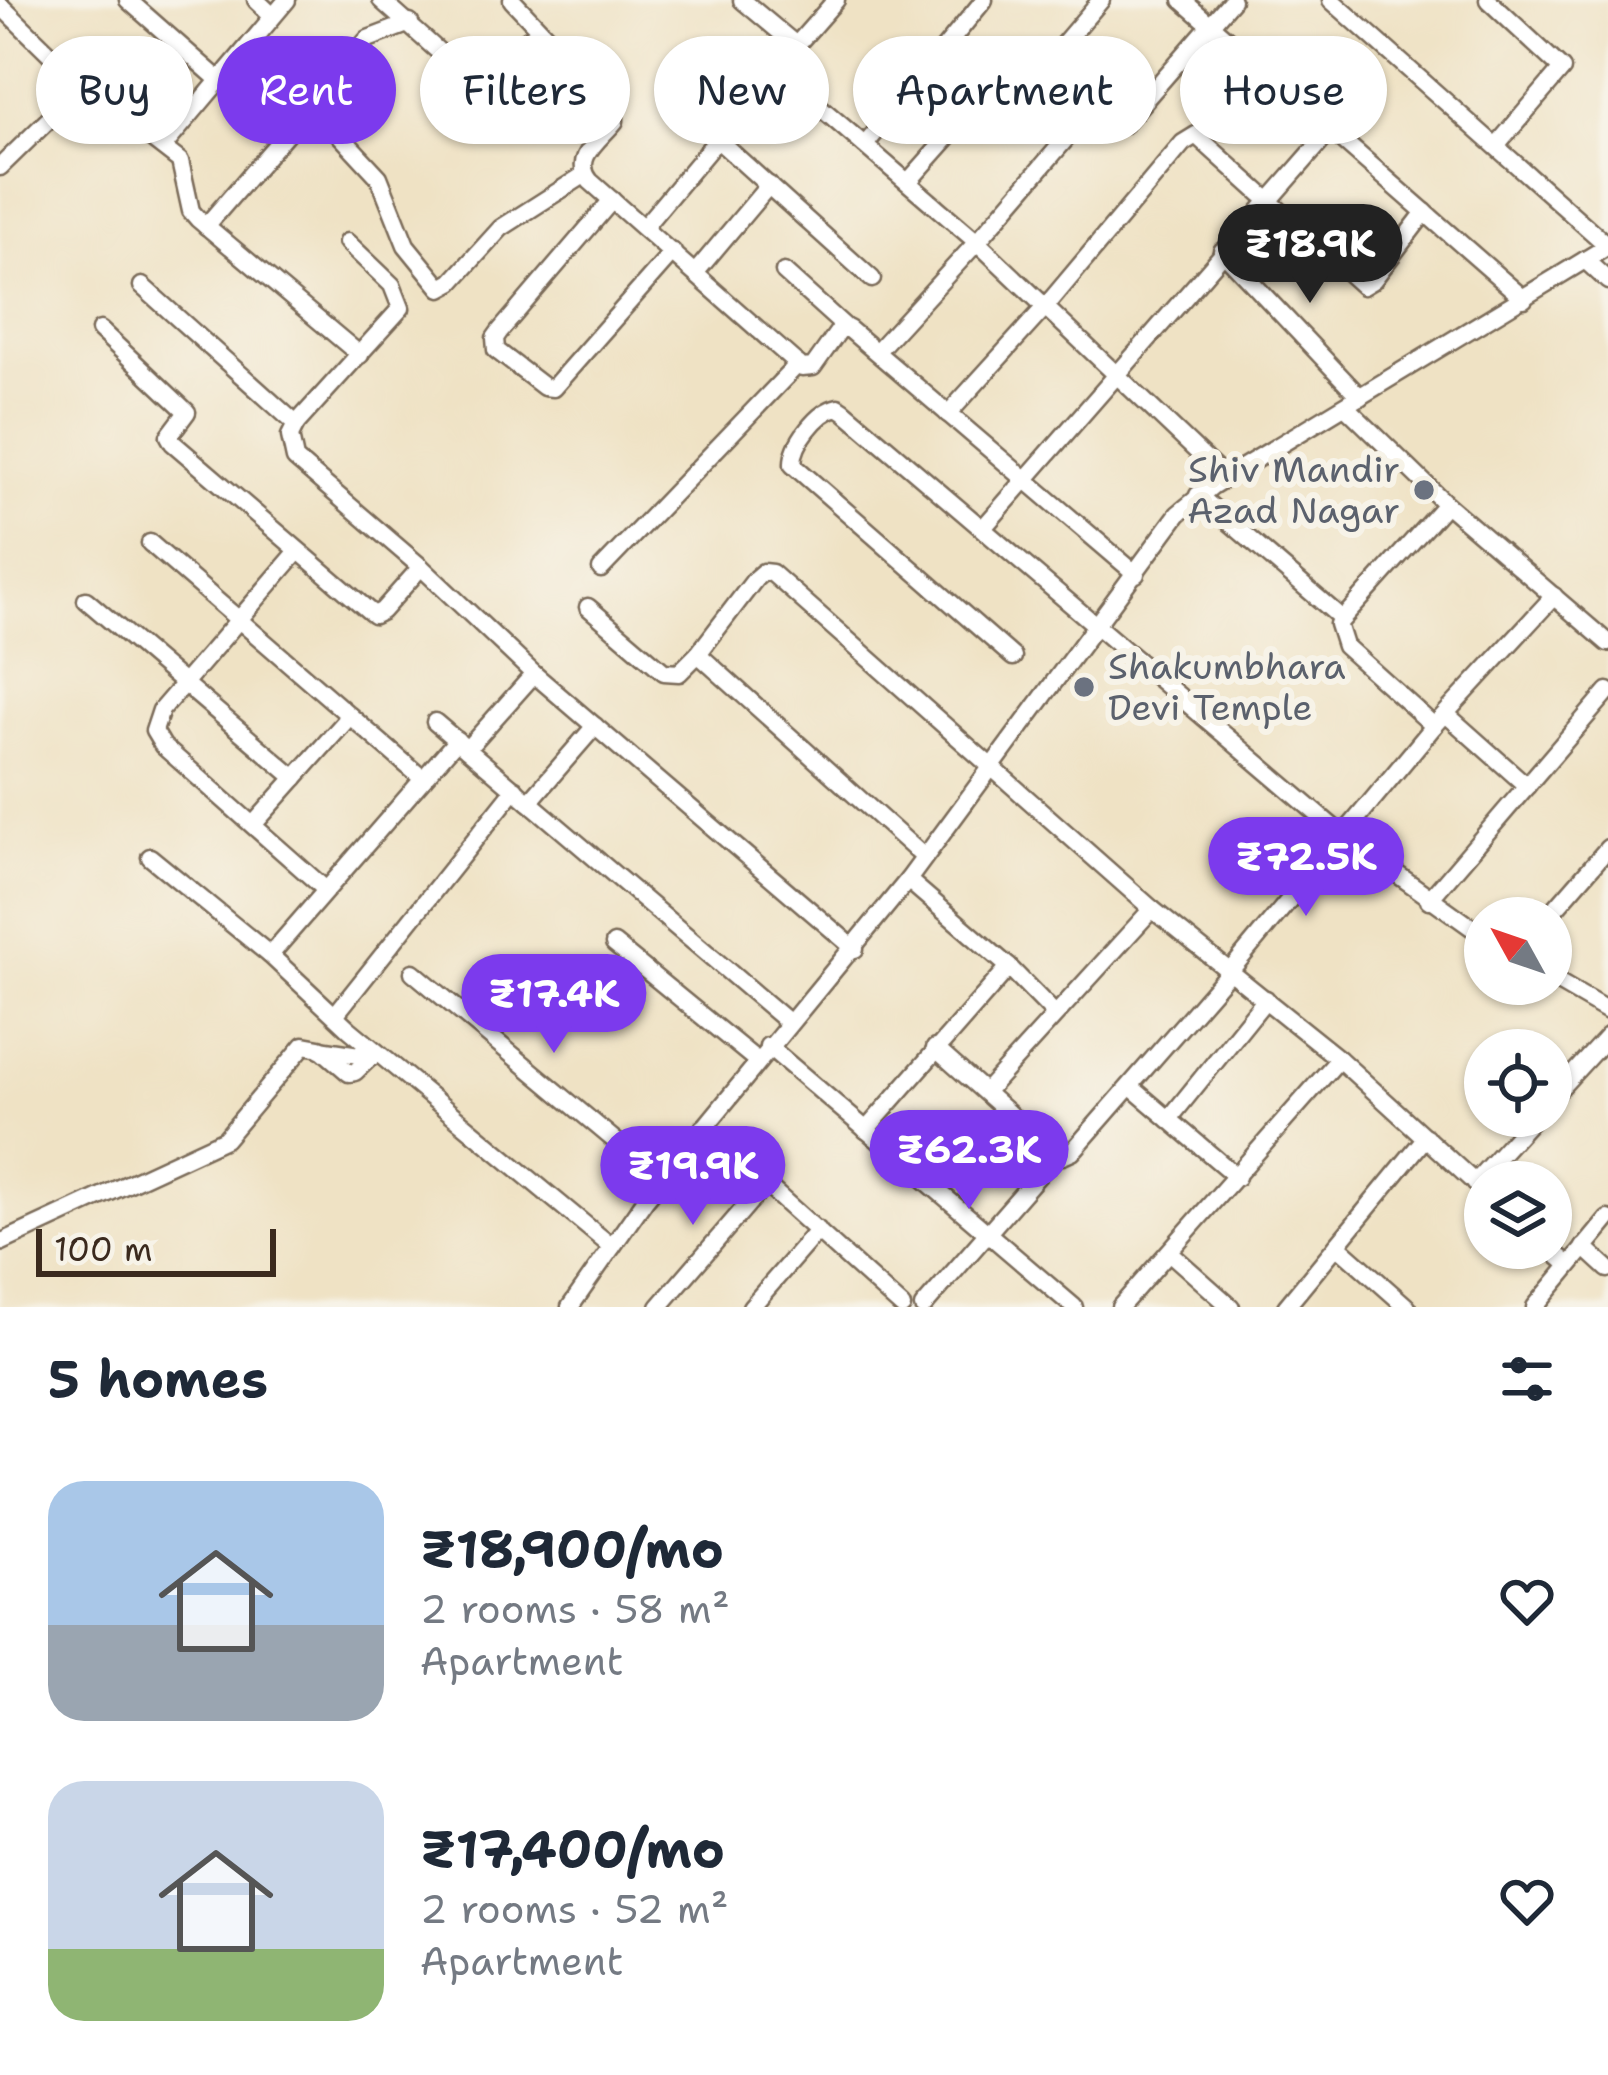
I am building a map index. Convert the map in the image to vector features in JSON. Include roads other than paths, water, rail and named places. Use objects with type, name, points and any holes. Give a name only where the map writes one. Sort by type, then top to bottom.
[{"type":"street","points":[[128,0],[217,78]]},
{"type":"street","points":[[256,0],[274,16]]},
{"type":"street","points":[[257,36],[287,0]]},
{"type":"street","points":[[381,0],[458,70],[472,76],[540,31]]},
{"type":"street","points":[[512,0],[615,109],[615,121],[582,160],[584,175],[798,364],[813,367],[844,328]]},
{"type":"street","points":[[742,0],[785,36]]},
{"type":"street","points":[[804,36],[836,0]]},
{"type":"street","points":[[865,146],[985,0]]},
{"type":"street","points":[[1070,36],[1101,0]]},
{"type":"street","points":[[1182,0],[1224,36]]},
{"type":"street","points":[[1156,87],[1232,0]]},
{"type":"street","points":[[570,1307],[762,1053],[855,949],[908,880],[1178,514],[1225,478],[1608,245],[1331,0]]},
{"type":"street","points":[[1488,0],[1562,69],[1497,146]]},
{"type":"street","points":[[0,4],[36,40]]},
{"type":"street","points":[[376,36],[410,23]]},
{"type":"street","points":[[163,147],[217,82]]},
{"type":"street","points":[[829,115],[977,242],[1225,478]]},
{"type":"street","points":[[0,167],[36,132]]},
{"type":"street","points":[[949,414],[1183,143],[1196,135],[1363,286],[1373,280],[1425,212]]},
{"type":"street","points":[[159,144],[180,161],[191,211],[360,355]]},
{"type":"street","points":[[206,226],[276,144]]},
{"type":"street","points":[[348,144],[379,177],[406,244],[441,288],[452,282],[500,228],[584,175]]},
{"type":"street","points":[[644,227],[715,144]]},
{"type":"street","points":[[723,144],[872,279]]},
{"type":"street","points":[[908,182],[942,144]]},
{"type":"street","points":[[877,352],[1061,144]]},
{"type":"street","points":[[983,528],[1319,144]]},
{"type":"street","points":[[1348,144],[1525,298]]},
{"type":"street","points":[[696,272],[770,185]]},
{"type":"street","points":[[612,200],[494,338],[496,350],[544,387],[553,388],[673,252]]},
{"type":"street","points":[[347,242],[392,285],[400,308],[296,424],[290,447],[303,469],[855,949]]},
{"type":"street","points":[[1222,251],[1445,504],[1608,643]]},
{"type":"street","points":[[1586,260],[1608,281]]},
{"type":"street","points":[[784,272],[1136,574]]},
{"type":"street","points":[[142,286],[296,424]]},
{"type":"street","points":[[100,330],[187,412],[169,436],[173,443],[374,614],[421,567]]},
{"type":"street","points":[[601,569],[798,364]]},
{"type":"street","points":[[1013,657],[799,473],[793,465],[795,448],[827,410],[838,407],[1341,834],[1464,924]]},
{"type":"street","points":[[1198,495],[1340,617]]},
{"type":"street","points":[[1445,504],[1340,617],[1338,633],[1345,646],[1527,786]]},
{"type":"street","points":[[150,543],[423,779]]},
{"type":"street","points":[[298,551],[156,717],[158,739],[326,890]]},
{"type":"street","points":[[588,607],[664,672],[679,673],[756,578],[772,573],[1152,909],[1339,1059],[1464,1173]]},
{"type":"street","points":[[923,1307],[1056,1155],[1072,1153],[1084,1143],[1341,834],[1554,596]]},
{"type":"street","points":[[86,600],[295,778]]},
{"type":"street","points":[[698,654],[924,857]]},
{"type":"street","points":[[269,955],[423,779],[534,674]]},
{"type":"street","points":[[1429,900],[1608,691]]},
{"type":"street","points":[[253,825],[350,716]]},
{"type":"street","points":[[435,722],[788,1023]]},
{"type":"street","points":[[328,1050],[338,1018],[522,795],[595,727]]},
{"type":"street","points":[[1565,897],[1608,848]]},
{"type":"street","points":[[150,857],[269,955],[374,1054],[612,1247]]},
{"type":"street","points":[[908,880],[1009,967],[1054,1014]]},
{"type":"street","points":[[986,1091],[1152,909]]},
{"type":"street","points":[[614,944],[866,1130],[1074,1307]]},
{"type":"street","points":[[866,1130],[1009,967]]},
{"type":"street","points":[[413,972],[662,1180]]},
{"type":"street","points":[[1572,990],[1608,1011]]},
{"type":"street","points":[[1168,1119],[1267,999]]},
{"type":"street","points":[[1572,1075],[1608,1036]]},
{"type":"street","points":[[0,1244],[226,1139],[308,1044],[328,1050],[349,1072],[374,1054]]},
{"type":"street","points":[[935,1048],[1056,1155]]},
{"type":"street","points":[[1120,1307],[1339,1059]]},
{"type":"street","points":[[1131,1087],[1237,1177]]},
{"type":"street","points":[[703,1128],[902,1307]]},
{"type":"street","points":[[1286,1307],[1426,1137]]},
{"type":"street","points":[[1501,1161],[1519,1137]]},
{"type":"street","points":[[659,1307],[766,1183]]},
{"type":"street","points":[[1572,1261],[1608,1220]]},
{"type":"street","points":[[751,1307],[818,1230]]},
{"type":"street","points":[[1337,1245],[1407,1307]]},
{"type":"street","points":[[1584,1247],[1608,1268]]},
{"type":"street","points":[[1169,1252],[1231,1307]]},
{"type":"street","points":[[1534,1307],[1566,1269]]},
{"type":"place","name":"Shiv Mandir Azad Nagar","points":[[1424,490]]},
{"type":"place","name":"Shakumbhara Devi Temple","points":[[1084,687]]}]
